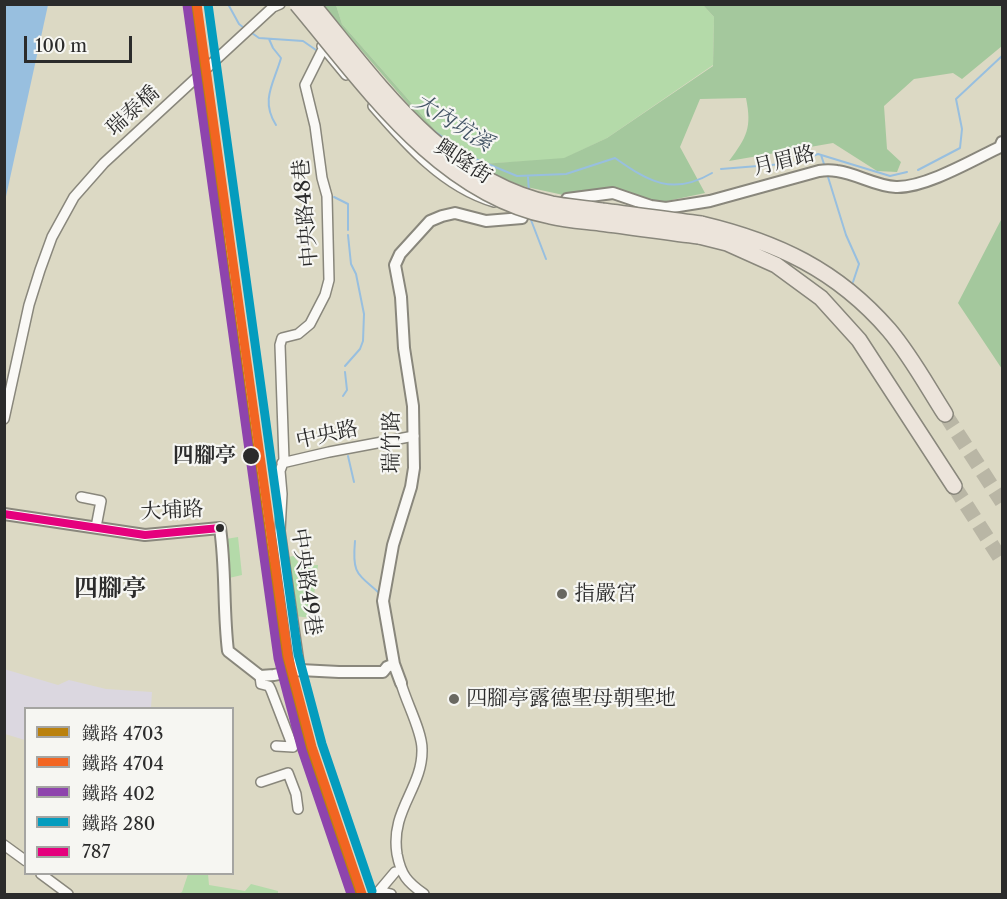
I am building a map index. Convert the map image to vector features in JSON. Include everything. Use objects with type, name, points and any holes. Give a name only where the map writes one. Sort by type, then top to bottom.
[{"type":"highway","points":[[296,4],[406,131],[439,162],[467,181],[494,196],[549,216],[733,232],[771,244],[797,256],[846,288],[890,331],[945,414]]},
{"type":"highway","points":[[313,8],[413,124],[472,170],[498,184],[552,204],[700,230],[776,265],[820,298],[859,340],[954,486]]},
{"type":"street","points":[[296,4],[313,8]]},
{"type":"street","name":"瑞泰橋","points":[[4,419],[29,305],[40,270],[52,237],[74,197],[111,156],[279,5]]},
{"type":"street","name":"興隆街","points":[[313,8],[323,49],[385,120],[426,162],[461,188],[526,216]]},
{"type":"street","name":"中央路48巷","points":[[282,463],[284,460],[284,402],[280,345],[282,338],[298,334],[309,324],[325,295],[329,280],[327,196],[322,178],[315,126],[305,85],[323,49]]},
{"type":"street","name":"月眉路","points":[[567,199],[613,192],[651,206],[666,207],[710,201],[819,171],[836,170],[877,184],[897,187],[913,185],[1000,147],[1002,142]]},
{"type":"street","name":"瑞竹路","points":[[424,894],[404,876],[399,867],[396,850],[397,825],[402,808],[411,794],[422,748],[394,664],[383,601],[393,545],[411,487],[414,468],[413,406],[404,348],[401,297],[395,266],[400,254],[430,222],[442,216],[455,213],[486,221],[526,216]]},
{"type":"street","name":"中央路","points":[[282,463],[414,436]]},
{"type":"street","name":"中央路49巷","points":[[282,463],[280,531],[296,670]]},
{"type":"street","points":[[81,497],[101,501],[96,527]]},
{"type":"street","name":"大埔路","points":[[4,514],[145,534],[220,528],[228,651],[260,676]]},
{"type":"street","points":[[382,672],[394,664]]},
{"type":"street","points":[[276,746],[292,747],[269,686],[261,684],[260,676],[296,670],[382,672],[401,683]]},
{"type":"street","points":[[261,782],[288,773],[296,794],[298,809]]},
{"type":"street","points":[[4,845],[24,860]]},
{"type":"street","points":[[391,894],[379,891],[395,872]]},
{"type":"street","points":[[44,875],[68,894]]},
{"type":"shaded area","points":[[4,669],[58,685],[69,680],[106,689],[152,692],[151,707],[24,707],[24,740],[5,734]]},
{"type":"green space","points":[[322,5],[336,5],[342,24],[435,130],[462,156],[482,164],[564,158],[607,138],[713,66],[714,17],[703,5],[1002,5],[1002,46],[962,79],[953,73],[914,79],[884,106],[887,149],[901,162],[897,172],[877,171],[833,143],[729,161],[744,138],[748,125],[746,98],[700,99],[680,147],[705,193],[653,204],[614,189],[568,196],[522,186],[459,157],[427,126]]},
{"type":"green space","points":[[336,5],[703,5],[714,17],[713,65],[607,138],[563,159],[482,164],[463,156],[435,130],[342,24]]},
{"type":"green space","points":[[1002,218],[1002,369],[958,303]]},
{"type":"green space","points":[[238,537],[242,575],[229,578],[226,539]]},
{"type":"green space","points":[[294,556],[301,566],[318,565],[311,618],[295,616],[286,557]]},
{"type":"green space","points":[[188,875],[208,875],[209,885],[245,891],[251,884],[278,891],[278,894],[178,894],[182,892]]},
{"type":"water","points":[[4,5],[48,5],[5,201]]},
{"type":"waterway","name":"大內坑溪","points":[[228,4],[239,24],[244,28]]},
{"type":"waterway","name":"大內坑溪","points":[[249,31],[259,38],[303,41],[316,50]]},
{"type":"waterway","points":[[269,39],[281,58],[269,99],[271,116],[276,125]]},
{"type":"waterway","name":"大內坑溪","points":[[918,170],[960,148],[962,129],[956,99],[1002,56]]},
{"type":"waterway","name":"大內坑溪","points":[[431,129],[473,158],[517,176],[566,174],[615,158],[639,174],[673,185],[685,184],[712,173]]},
{"type":"waterway","name":"大內坑溪","points":[[721,169],[795,163],[818,154],[890,176],[907,172]]},
{"type":"waterway","name":"大內坑溪","points":[[821,155],[824,164]]},
{"type":"waterway","points":[[528,177],[529,192]]},
{"type":"waterway","points":[[828,177],[846,235],[859,264],[853,282]]},
{"type":"waterway","points":[[334,197],[348,204],[348,230]]},
{"type":"waterway","points":[[531,220],[546,259]]},
{"type":"waterway","points":[[345,366],[360,349],[363,341],[364,314],[356,274],[351,264],[348,235]]},
{"type":"waterway","points":[[343,396],[347,390],[345,372]]},
{"type":"waterway","points":[[348,456],[354,482]]},
{"type":"waterway","points":[[355,541],[355,567],[379,593]]},
{"type":"tunnel","points":[[945,414],[1002,502]]},
{"type":"tunnel","points":[[954,486],[1002,561]]},
{"type":"rail line","name":"4703","points":[[193,4],[221,241],[264,548],[285,673],[309,758],[357,894]]},
{"type":"rail line","name":"4704","points":[[197,4],[288,656],[312,747],[362,894]]},
{"type":"rail line","name":"280","points":[[208,4],[298,654],[322,744],[372,891]]},
{"type":"rail line","name":"402","points":[[187,5],[278,658],[302,750],[351,894]]},
{"type":"transit line","name":"787","points":[[4,514],[145,535],[220,528]]},
{"type":"place","name":"四腳亭","points":[[251,456]]},
{"type":"place","name":"指嚴宮","points":[[562,594]]},
{"type":"place","name":"四腳亭露德聖母朝聖地","points":[[454,699]]},
{"type":"district","name":"四腳亭","points":[[110,589]]}]
